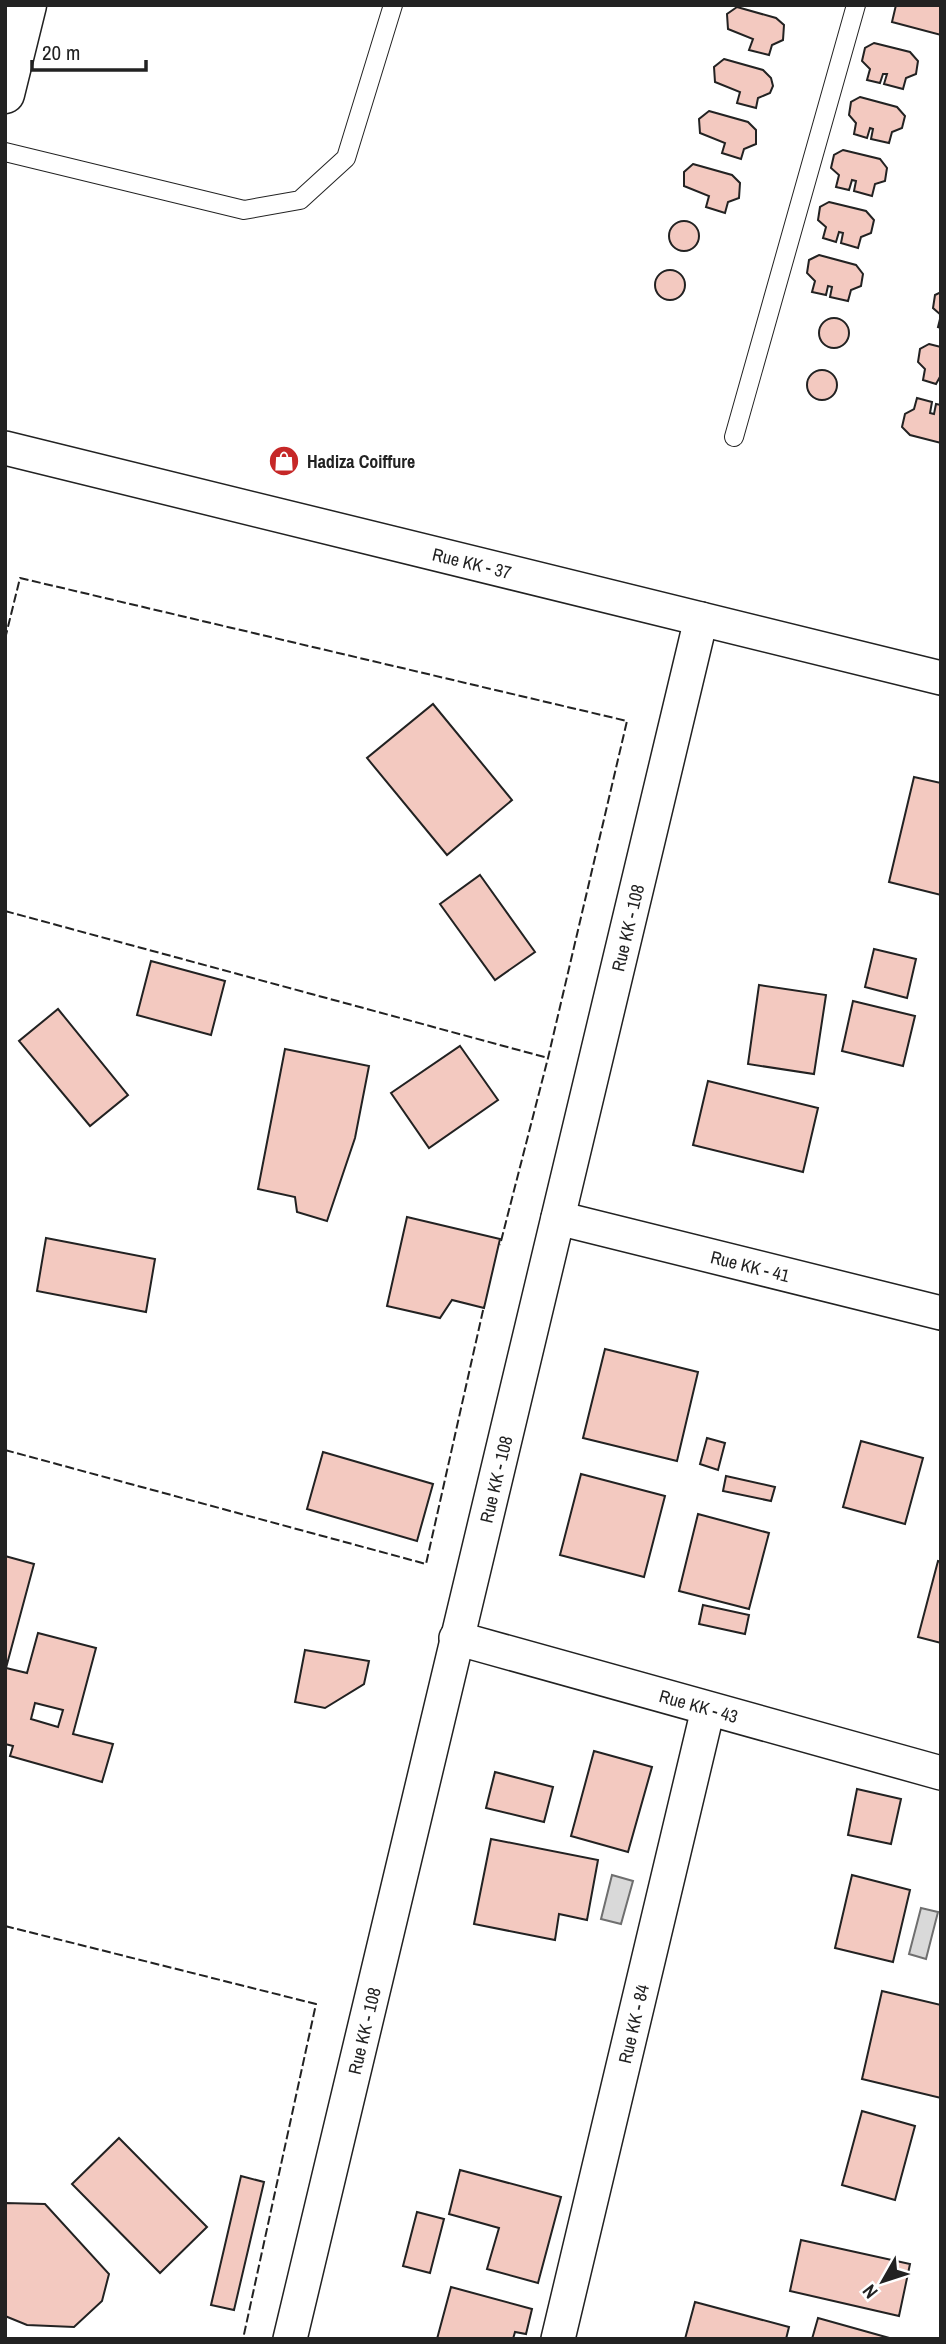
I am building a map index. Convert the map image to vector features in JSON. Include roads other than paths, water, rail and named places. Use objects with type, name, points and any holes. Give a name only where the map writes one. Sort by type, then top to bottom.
[{"type":"highway","points":[[5,93],[27,5]]},
{"type":"street","name":"Rue KK - 37","points":[[5,448],[941,678]]},
{"type":"street","name":"Rue KK - 108","points":[[290,2339],[701,620]]},
{"type":"street","name":"Rue KK - 41","points":[[558,1218],[941,1313]]},
{"type":"street","name":"Rue KK - 43","points":[[456,1638],[941,1773]]},
{"type":"street","name":"Rue KK - 84","points":[[558,2339],[708,1709]]},
{"type":"lane","points":[[5,152],[244,210],[300,200],[346,158],[393,5]]},
{"type":"lane","points":[[734,437],[856,5]]},
{"type":"place","name":"Hadiza Coiffure","points":[[284,461]]}]
